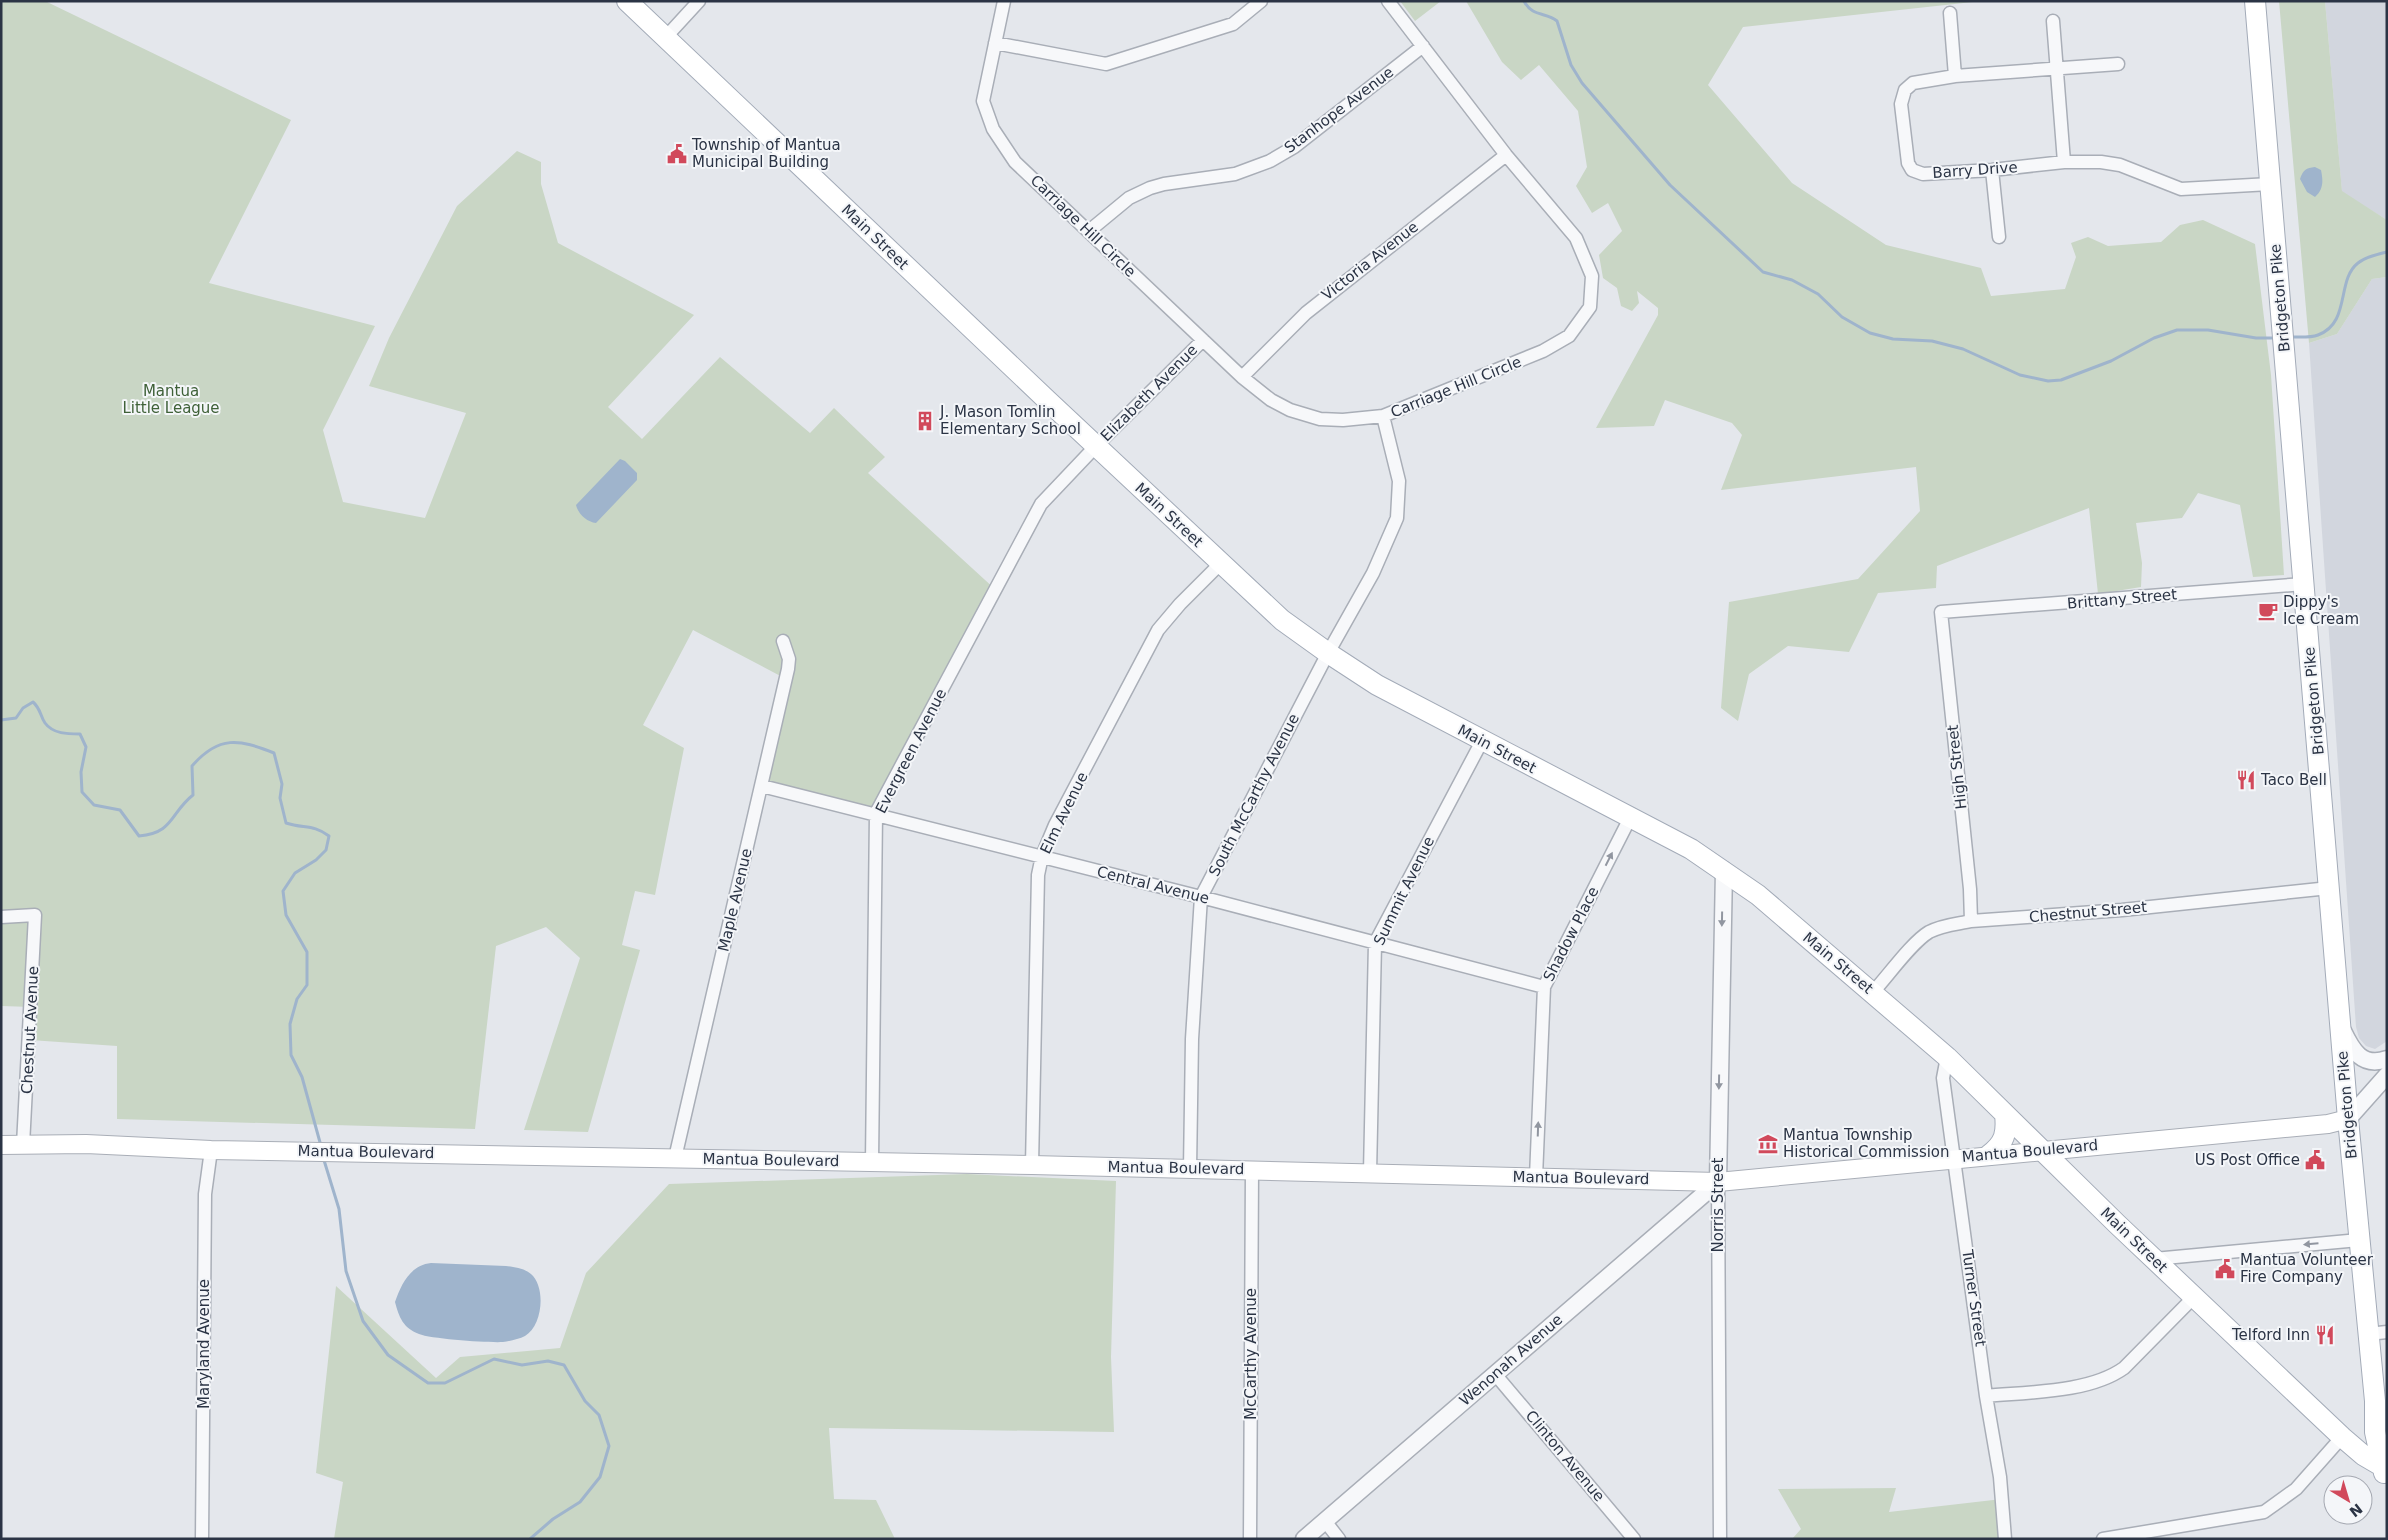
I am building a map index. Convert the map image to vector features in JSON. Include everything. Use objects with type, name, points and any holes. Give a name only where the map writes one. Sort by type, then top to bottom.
[{"type":"main road","name":"Main Street","points":[[627,1],[1282,620],[1377,685],[1691,849],[1758,895],[1947,1057],[2194,1297],[2342,1437],[2385,1473]]},
{"type":"main road","name":"Bridgeton Pike","points":[[2255,1],[2359,1240],[2377,1333],[2375,1432],[2385,1473]]},
{"type":"main road","points":[[1990,1155],[2000,1147],[2004,1138],[2006,1128],[2005,1114]]},
{"type":"main road","name":"Mantua Boulevard","points":[[1,1145],[86,1144],[211,1150],[1032,1165],[1190,1161],[1252,1170],[1718,1182],[1954,1158],[2328,1124],[2348,1119]]},
{"type":"main road","name":"Bridgeton Pike","points":[[2375,1401],[2387,1444]]},
{"type":"street","points":[[665,38],[699,1]]},
{"type":"street","name":"Carriage Hill Circle","points":[[1004,1],[983,101],[993,128],[1016,162],[1242,377],[1271,400],[1290,410],[1320,419],[1343,420],[1383,416],[1543,351],[1569,336],[1590,307],[1592,276],[1576,238],[1506,155],[1388,1]]},
{"type":"street","points":[[996,44],[1106,64],[1233,24],[1261,1]]},
{"type":"street","points":[[1950,13],[1955,76]]},
{"type":"street","points":[[2053,21],[2064,162]]},
{"type":"street","name":"Stanhope Avenue","points":[[1089,231],[1129,198],[1150,188],[1164,184],[1235,174],[1270,161],[1294,147],[1423,46]]},
{"type":"street","name":"Barry Drive","points":[[2118,64],[1955,76],[1919,81],[1904,90],[1901,104],[1908,163],[1912,170],[1924,174],[1992,170],[2064,162],[2101,162],[2120,165],[2181,189],[2270,184]]},
{"type":"street","name":"Victoria Avenue","points":[[1242,377],[1306,313],[1506,155]]},
{"type":"street","points":[[1992,170],[1999,237]]},
{"type":"street","name":"Elizabeth Avenue","points":[[1096,446],[1203,340]]},
{"type":"street","name":"South McCarthy Avenue","points":[[1190,1161],[1192,1039],[1201,896],[1328,653],[1373,573],[1396,518],[1399,481],[1383,416]]},
{"type":"street","name":"Evergreen Avenue","points":[[872,1162],[876,813],[1032,519],[1046,499],[1096,446]]},
{"type":"street","name":"Elm Avenue","points":[[1032,1165],[1038,875],[1042,856],[1055,825],[1158,630],[1180,604],[1221,564]]},
{"type":"street","name":"Brittany Street","points":[[1941,612],[2304,584]]},
{"type":"street","name":"High Street","points":[[1941,612],[1970,889],[1971,921]]},
{"type":"street","name":"Maple Avenue","points":[[675,1158],[788,669],[788,659],[783,642]]},
{"type":"street","name":"Summit Avenue","points":[[1370,1173],[1375,943],[1482,741]]},
{"type":"street","name":"Central Avenue","points":[[762,786],[876,813],[1201,896],[1544,987]]},
{"type":"street","name":"Shadow Place","points":[[1536,1177],[1544,987],[1630,818]]},
{"type":"street","name":"Norris Street","points":[[1720,1539],[1718,1182],[1724,870]]},
{"type":"street","name":"Chestnut Street","points":[[1873,992],[1928,933],[1947,926],[1971,921],[2122,910],[2330,888]]},
{"type":"street","name":"Chestnut Avenue","points":[[1,917],[35,915],[24,1145]]},
{"type":"street","points":[[2341,1026],[2351,1049],[2364,1060],[2376,1062],[2387,1059]]},
{"type":"street","name":"Turner Street","points":[[1947,1057],[1943,1078],[1986,1396],[2000,1477],[2005,1539]]},
{"type":"street","points":[[2348,1119],[2387,1074]]},
{"type":"street","name":"Maryland Avenue","points":[[202,1539],[205,1194],[211,1150]]},
{"type":"street","name":"McCarthy Avenue","points":[[1250,1539],[1252,1170]]},
{"type":"street","name":"Wenonah Avenue","points":[[1304,1539],[1718,1182]]},
{"type":"street","points":[[2154,1259],[2359,1240]]},
{"type":"street","points":[[1986,1396],[2064,1389],[2115,1375],[2194,1297]]},
{"type":"street","name":"Clinton Avenue","points":[[1495,1374],[1634,1539]]},
{"type":"street","points":[[2102,1539],[2264,1512],[2296,1489],[2342,1437]]},
{"type":"street","points":[[1325,1521],[1339,1539]]},
{"type":"shaded area","points":[[2325,1],[2387,1],[2387,220],[2342,192]]},
{"type":"shaded area","points":[[2387,277],[2387,1041],[2375,1049],[2366,1046],[2359,1038],[2356,1027],[2309,343],[2337,334],[2372,279]]},
{"type":"green space","name":"Mantua Little League","points":[[1,1],[45,1],[291,120],[209,283],[375,326],[323,430],[343,502],[425,518],[466,413],[369,386],[389,338],[457,206],[517,151],[541,162],[541,184],[558,243],[694,315],[608,407],[642,439],[720,357],[810,433],[834,408],[885,457],[868,473],[996,590],[882,818],[767,786],[788,680],[693,630],[643,725],[684,748],[655,895],[635,891],[622,945],[640,950],[588,1132],[524,1130],[580,958],[546,927],[496,946],[475,1129],[117,1119],[117,1046],[30,1040],[32,1007],[1,1006]]},
{"type":"green space","points":[[1400,1],[1441,1],[1415,21]]},
{"type":"green space","points":[[1466,1],[1982,1],[1743,27],[1708,85],[1792,183],[1886,245],[1981,268],[1991,296],[2065,289],[2076,257],[2071,243],[2088,237],[2108,246],[2161,242],[2180,225],[2203,220],[2255,244],[2271,375],[2284,575],[2253,577],[2240,505],[2198,493],[2182,518],[2136,523],[2142,563],[2141,587],[2098,594],[2089,508],[1937,566],[1936,588],[1878,593],[1849,652],[1788,646],[1749,674],[1738,721],[1721,708],[1729,602],[1858,579],[1920,511],[1916,467],[1721,490],[1742,435],[1732,423],[1665,400],[1654,426],[1596,428],[1658,315],[1658,308],[1637,291],[1639,303],[1632,311],[1621,306],[1617,288],[1603,278],[1599,255],[1622,231],[1608,203],[1592,213],[1576,186],[1587,167],[1578,111],[1539,65],[1521,80],[1502,62]]},
{"type":"green space","points":[[2279,1],[2325,1],[2342,191],[2387,220],[2387,277],[2372,279],[2337,334],[2309,343]]},
{"type":"green space","points":[[967,1174],[1116,1181],[1111,1357],[1114,1432],[829,1428],[834,1499],[876,1500],[895,1539],[334,1539],[343,1482],[316,1473],[336,1286],[436,1378],[460,1357],[560,1348],[586,1273],[669,1184]]},
{"type":"green space","points":[[1896,1488],[1889,1512],[2002,1499],[2007,1539],[1792,1539],[1801,1529],[1778,1489]]},
{"type":"water","points":[[2315,167],[2321,170],[2322,181],[2320,191],[2315,197],[2307,192],[2300,179],[2305,170]]},
{"type":"water","points":[[620,459],[625,461],[637,473],[637,480],[596,523],[589,521],[581,514],[576,505]]},
{"type":"water","points":[[431,1263],[506,1266],[528,1272],[536,1280],[539,1288],[540,1306],[536,1324],[525,1336],[503,1342],[447,1339],[414,1332],[402,1321],[395,1302],[407,1277],[417,1268]]},
{"type":"waterway","points":[[1524,1],[1531,10],[1557,21],[1571,65],[1582,83],[1670,185],[1763,272],[1792,280],[1818,294],[1842,317],[1870,333],[1893,339],[1932,341],[1963,349],[2020,375],[2048,381],[2061,380],[2111,361],[2154,338],[2177,330],[2208,330],[2256,338],[2277,338]]},
{"type":"waterway","points":[[2291,337],[2315,336],[2328,329],[2335,321],[2339,311],[2351,270],[2364,259],[2387,252]]},
{"type":"waterway","points":[[1,720],[16,718],[23,708],[33,702],[38,707],[48,727],[56,731],[80,734],[86,747],[81,772],[82,792],[94,805],[120,810],[139,836],[159,831],[193,795],[192,766],[211,749],[230,743],[240,743],[274,753],[282,784],[280,798],[286,823],[313,828],[329,836],[326,850],[316,860],[295,873],[283,891],[286,915],[307,952],[307,985],[297,999],[290,1024],[291,1055],[302,1077],[321,1146]]},
{"type":"waterway","points":[[323,1157],[339,1209],[346,1271],[363,1321],[388,1355],[428,1383],[445,1383],[494,1359],[522,1365],[548,1361],[564,1365],[585,1401],[599,1415],[609,1446],[600,1477],[580,1502],[553,1519],[530,1539]]},
{"type":"place","name":"Township of Mantua Municipal Building","points":[[677,154]]},
{"type":"place","name":"J. Mason Tomlin Elementary School","points":[[925,421]]},
{"type":"place","name":"Dippy's Ice Cream","points":[[2268,611]]},
{"type":"place","name":"Taco Bell","points":[[2246,780]]},
{"type":"place","name":"Mantua Township Historical Commission","points":[[1768,1144]]},
{"type":"place","name":"US Post Office","points":[[2315,1160]]},
{"type":"place","name":"Mantua Volunteer Fire Company","points":[[2225,1269]]},
{"type":"place","name":"Telford Inn","points":[[2325,1335]]}]
